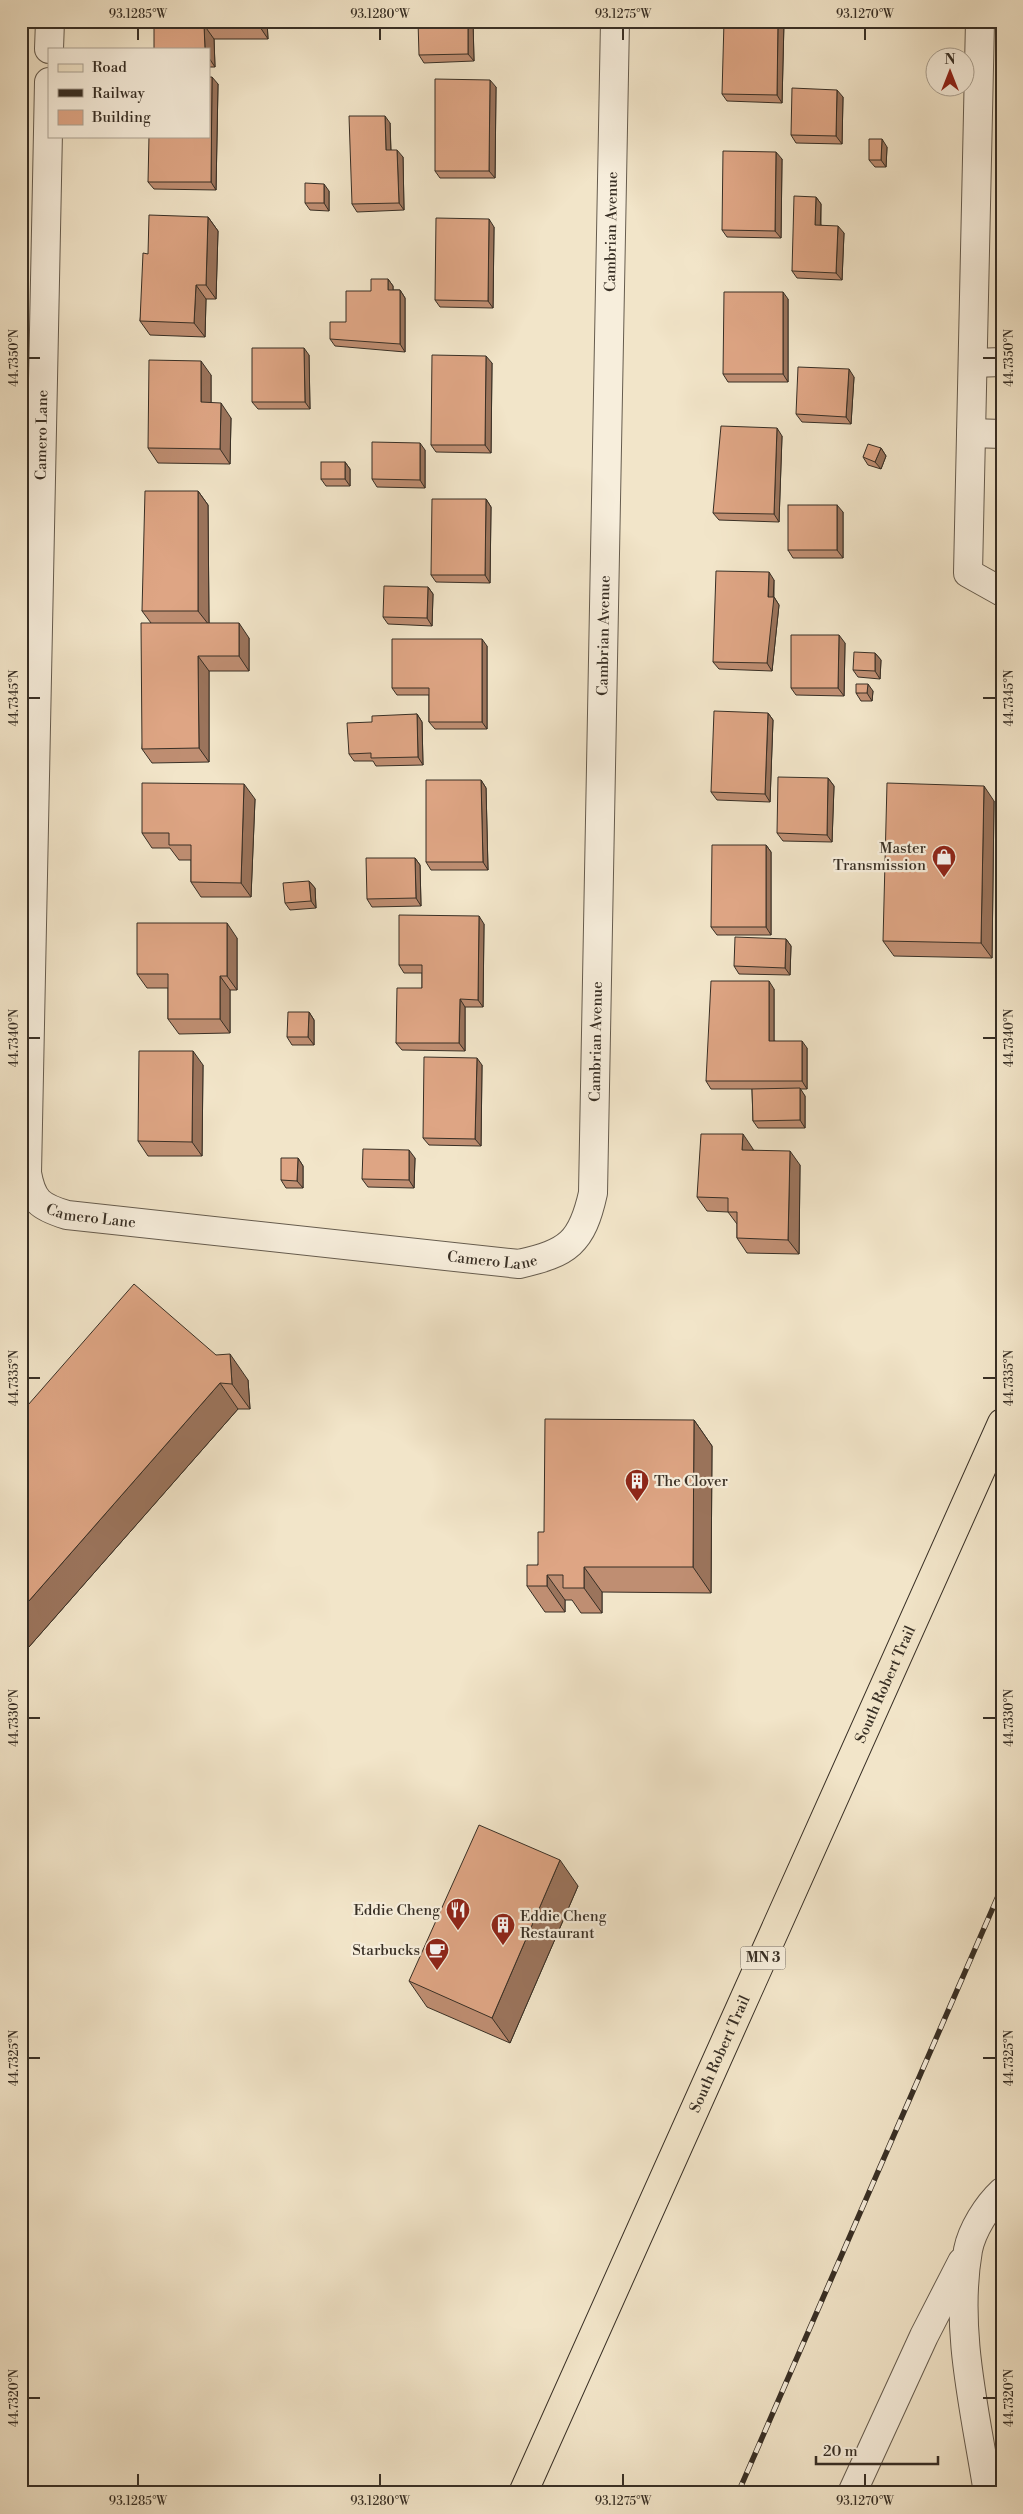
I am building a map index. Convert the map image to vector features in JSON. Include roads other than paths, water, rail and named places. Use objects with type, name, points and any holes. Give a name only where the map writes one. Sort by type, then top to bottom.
[{"type":"main road","name":"South Robert Trail","points":[[523,2493],[1002,1423]]},
{"type":"street","points":[[49,48],[50,21]]},
{"type":"street","name":"Cambrian Avenue","points":[[571,1244],[587,1222],[593,1193],[614,21]]},
{"type":"street","points":[[987,31],[973,362],[968,573],[1002,592]]},
{"type":"street","name":"Camero Lane","points":[[48,132],[27,1173],[30,1188],[39,1204],[68,1215],[519,1264],[546,1258],[571,1244]]},
{"type":"street","points":[[973,362],[1002,362]]},
{"type":"street","points":[[971,433],[1002,434]]},
{"type":"street","points":[[852,2493],[924,2336],[968,2249],[984,2212],[1002,2192]]},
{"type":"street","points":[[968,2249],[964,2309],[965,2340],[988,2493]]},
{"type":"railway","points":[[738,2493],[1002,1887]]},
{"type":"place","name":"Master Transmission","points":[[944,878]]},
{"type":"place","name":"The Clover","points":[[637,1502]]},
{"type":"place","name":"Eddie Cheng","points":[[458,1931]]},
{"type":"place","name":"Eddie Cheng Restaurant","points":[[503,1946]]},
{"type":"place","name":"Starbucks","points":[[437,1971]]}]
